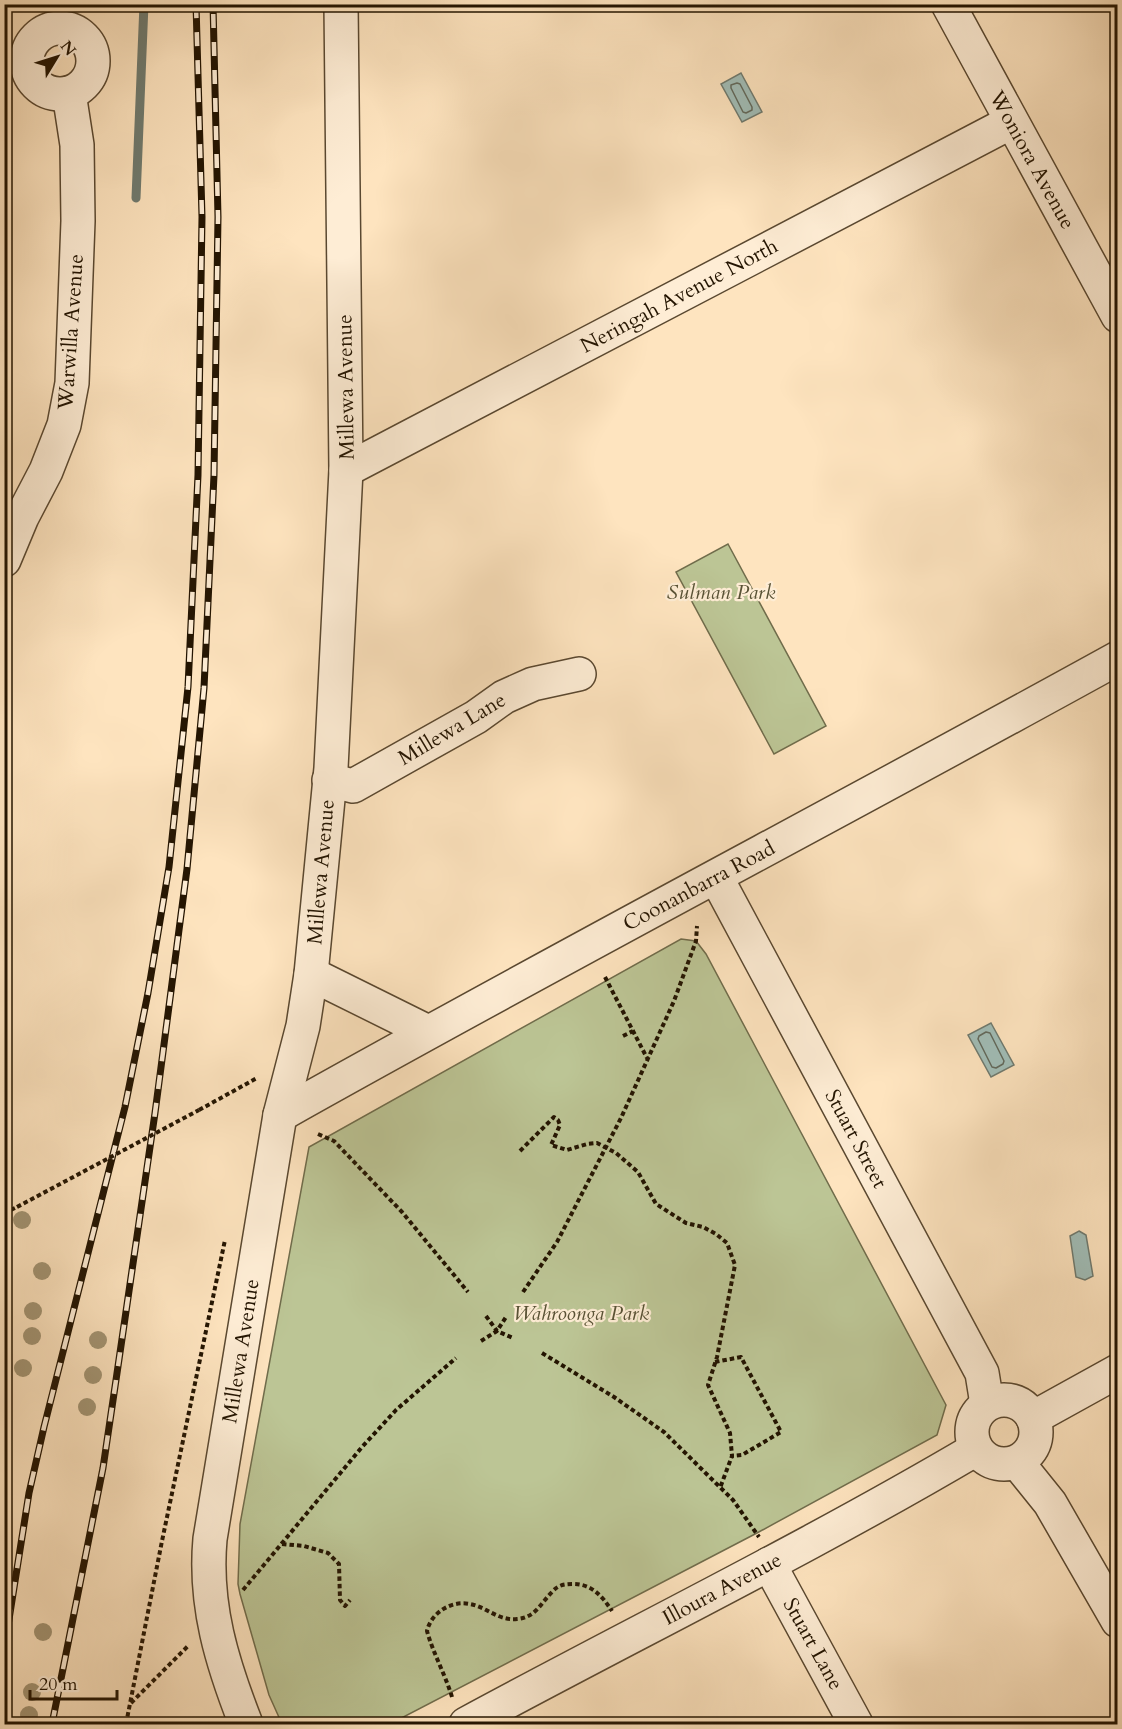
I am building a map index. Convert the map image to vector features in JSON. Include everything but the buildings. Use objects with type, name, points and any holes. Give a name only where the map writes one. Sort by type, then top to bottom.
[{"type":"street","name":"Millewa Avenue","points":[[246,1725],[213,1620],[207,1568],[280,1115],[303,1026],[312,974],[329,780],[346,470],[342,4]]},
{"type":"street","name":"Woniora Avenue","points":[[948,4],[1118,316]]},
{"type":"street","points":[[55,27],[67,28],[80,35],[89,44],[93,56],[93,64],[86,82],[77,90],[69,93],[55,94],[42,90],[15,62],[34,38],[55,27]]},
{"type":"street","name":"Warwilla Avenue","points":[[4,560],[22,517],[46,471],[64,425],[72,383],[78,156],[69,93]]},
{"type":"street","name":"Neringah Avenue North","points":[[346,470],[1011,122]]},
{"type":"street","name":"Coonanbarra Road","points":[[280,1115],[428,1032],[1118,658]]},
{"type":"street","name":"Millewa Lane","points":[[329,780],[353,786],[476,717],[504,697],[533,684],[579,674]]},
{"type":"street","name":"Stuart Street","points":[[717,877],[982,1374],[987,1404]]},
{"type":"street","points":[[312,974],[428,1032]]},
{"type":"street","points":[[1033,1418],[1118,1371]]},
{"type":"street","points":[[1002,1399],[1016,1401],[1026,1408],[1033,1418],[1036,1439],[1030,1451],[1017,1462],[1006,1464],[992,1462],[976,1449],[972,1435],[973,1422],[979,1411],[987,1404],[1002,1399]]},
{"type":"street","name":"Illoura Avenue","points":[[459,1711],[764,1552],[927,1478],[976,1449]]},
{"type":"street","points":[[1017,1462],[1050,1503],[1118,1621]]},
{"type":"street","name":"Stuart Lane","points":[[764,1552],[856,1725]]},
{"type":"path","points":[[523,1292],[557,1242],[607,1148],[674,1000],[696,941],[697,926]]},
{"type":"path","points":[[605,977],[648,1059]]},
{"type":"path","points":[[623,1036],[633,1030]]},
{"type":"path","points":[[4,1213],[260,1076],[257,1088]]},
{"type":"path","points":[[520,1151],[554,1117],[560,1125]]},
{"type":"path","points":[[566,1119],[560,1125],[551,1145],[567,1150],[597,1143],[616,1153],[638,1172],[656,1204],[686,1223],[704,1227],[716,1234],[727,1243],[732,1252],[735,1265],[708,1385],[730,1433],[732,1456],[720,1488]]},
{"type":"path","points":[[318,1134],[334,1141],[402,1212],[468,1292]]},
{"type":"path","points":[[126,1725],[225,1239]]},
{"type":"path","points":[[486,1316],[497,1331],[513,1338]]},
{"type":"path","points":[[481,1341],[497,1331],[506,1317]]},
{"type":"path","points":[[542,1353],[614,1397],[664,1432],[733,1500],[757,1533],[764,1552]]},
{"type":"path","points":[[130,1704],[240,1594],[362,1447],[396,1410],[456,1358]]},
{"type":"path","points":[[715,1362],[741,1358],[781,1432],[742,1455],[732,1456]]},
{"type":"path","points":[[281,1544],[304,1546],[328,1553],[339,1564],[339,1600],[345,1606],[350,1600]]},
{"type":"path","points":[[459,1711],[427,1630],[434,1616],[441,1610],[459,1603],[471,1604],[506,1620],[520,1619],[534,1614],[559,1586],[580,1584],[590,1587],[601,1596],[615,1615]]},
{"type":"green space","name":"Sulman Park","points":[[728,544],[826,726],[774,754],[676,572]]},
{"type":"green space","name":"Wahroonga Park","points":[[681,939],[696,941],[706,954],[946,1405],[937,1435],[757,1533],[390,1724],[282,1724],[269,1695],[240,1594],[238,1584],[240,1524],[309,1147]]},
{"type":"water","points":[[741,73],[762,112],[742,122],[721,84]]},
{"type":"water","points":[[991,1023],[1014,1065],[991,1077],[968,1035]]},
{"type":"water","points":[[1079,1231],[1086,1235],[1093,1276],[1085,1280],[1076,1277],[1070,1236]]},
{"type":"waterway","points":[[136,198],[144,4]]},
{"type":"railway","points":[[4,1651],[29,1493],[125,1107],[148,993],[169,867],[188,687],[198,475],[202,217],[196,4]]},
{"type":"railway","points":[[52,1724],[103,1468],[116,1380],[155,1113],[187,869],[204,688],[214,475],[218,217],[213,4]]}]
